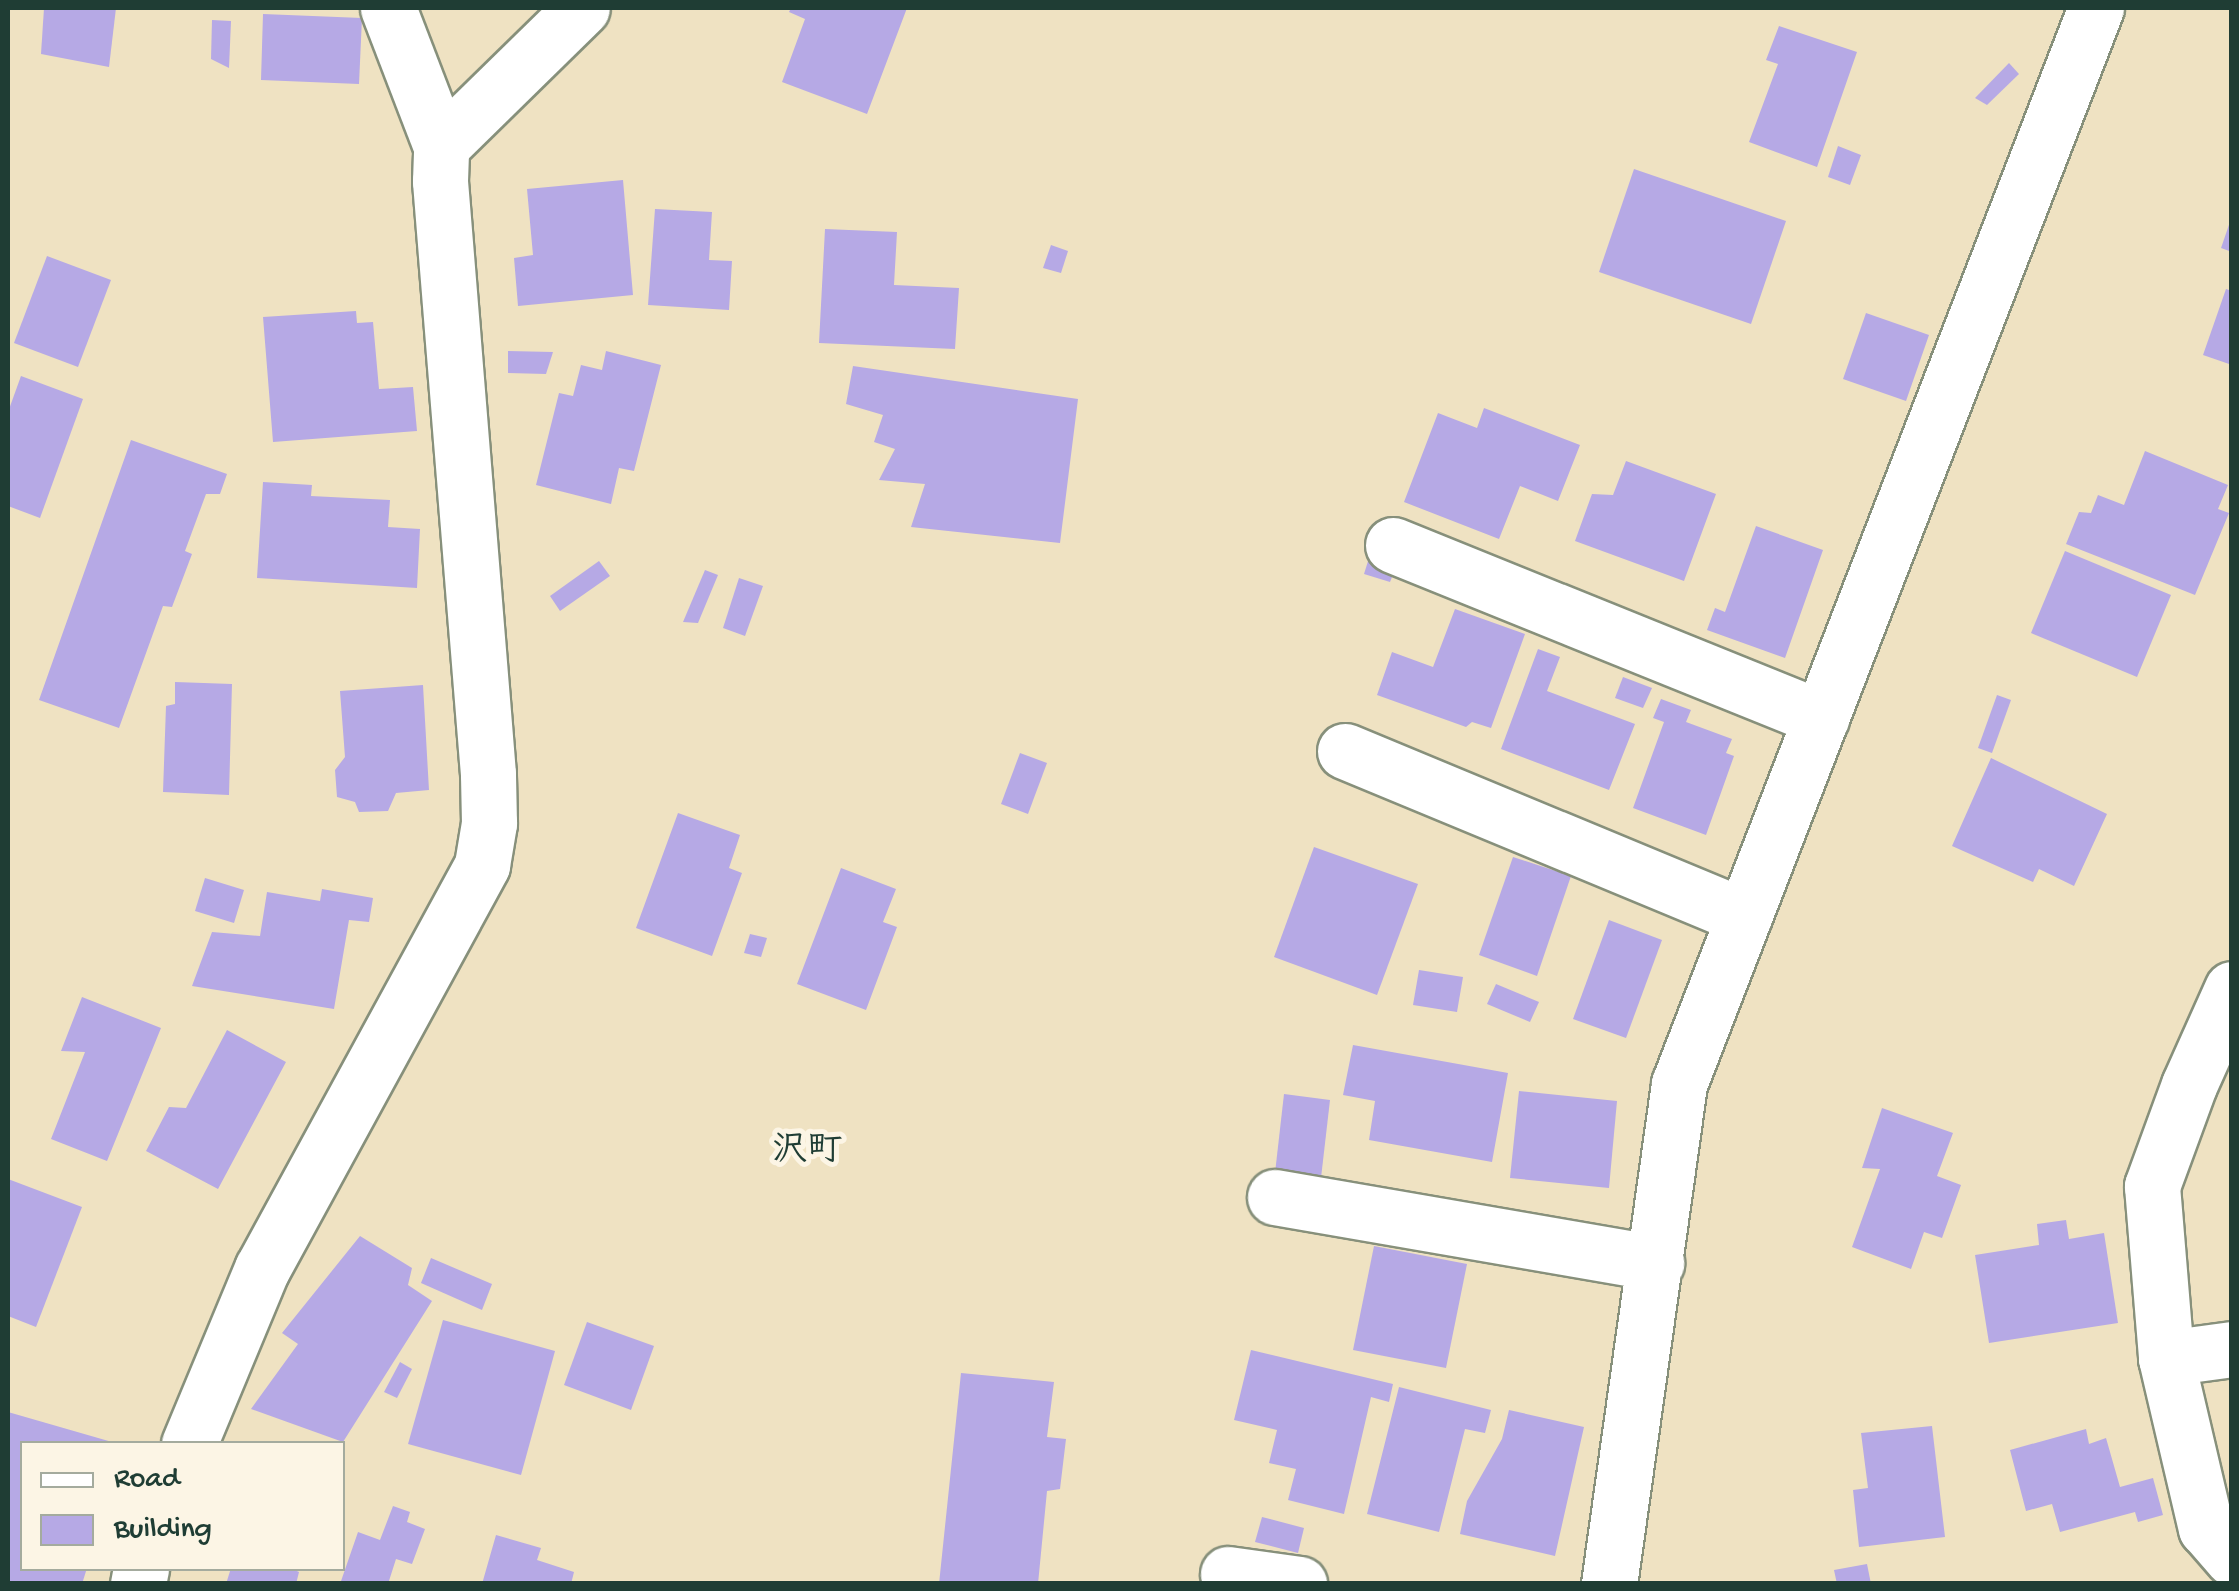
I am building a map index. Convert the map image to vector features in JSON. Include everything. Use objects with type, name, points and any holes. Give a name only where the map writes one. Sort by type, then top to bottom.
[{"type":"street","points":[[190,1441],[262,1269],[482,865],[488,824],[488,774],[444,240],[441,146],[388,8]]},
{"type":"street","points":[[441,146],[582,8]]},
{"type":"street","points":[[1609,1584],[1679,1084],[2096,8]]},
{"type":"street","points":[[1394,545],[1821,718]]},
{"type":"street","points":[[1345,751],[1744,916]]},
{"type":"street","points":[[2232,989],[2188,1084],[2152,1186],[2166,1358],[2206,1528],[2232,1558]]},
{"type":"street","points":[[1274,1198],[1656,1263]]},
{"type":"street","points":[[2166,1358],[2232,1350]]},
{"type":"street","points":[[1228,1574],[1299,1584]]},
{"type":"building","points":[[44,8],[116,8],[109,67],[41,54]]},
{"type":"building","points":[[791,8],[907,8],[867,114],[782,82],[805,19],[789,12]]},
{"type":"building","points":[[263,14],[362,18],[359,84],[261,80]]},
{"type":"building","points":[[212,20],[231,21],[229,68],[211,59]]},
{"type":"building","points":[[1779,26],[1857,52],[1817,167],[1749,142],[1778,64],[1766,60]]},
{"type":"building","points":[[2009,63],[2019,74],[1987,105],[1975,98]]},
{"type":"building","points":[[1838,146],[1861,155],[1850,185],[1828,177]]},
{"type":"building","points":[[1634,169],[1786,221],[1751,324],[1599,272]]},
{"type":"building","points":[[623,180],[633,295],[518,306],[514,258],[533,255],[527,189]]},
{"type":"building","points":[[655,209],[712,212],[709,260],[732,261],[729,310],[648,305]]},
{"type":"building","points":[[2232,219],[2232,252],[2221,248]]},
{"type":"building","points":[[825,229],[897,232],[894,285],[959,288],[955,349],[819,343]]},
{"type":"building","points":[[1051,245],[1068,251],[1061,273],[1043,268]]},
{"type":"building","points":[[47,256],[111,280],[78,367],[14,343]]},
{"type":"building","points":[[2226,289],[2232,291],[2232,365],[2203,355]]},
{"type":"building","points":[[356,311],[357,323],[373,322],[379,389],[413,387],[417,431],[273,442],[263,317]]},
{"type":"building","points":[[1866,313],[1929,335],[1906,401],[1843,379]]},
{"type":"building","points":[[508,351],[553,352],[546,374],[508,373]]},
{"type":"building","points":[[606,351],[661,365],[634,471],[619,468],[611,504],[536,485],[559,393],[573,396],[581,365],[602,370]]},
{"type":"building","points":[[853,366],[1078,399],[1060,543],[911,527],[925,484],[879,480],[895,449],[874,442],[883,415],[846,404]]},
{"type":"building","points":[[21,376],[83,399],[40,518],[8,506],[8,412]]},
{"type":"building","points":[[1484,408],[1580,445],[1558,501],[1520,486],[1499,539],[1404,502],[1438,413],[1477,428]]},
{"type":"building","points":[[131,440],[227,474],[220,494],[206,494],[185,551],[192,554],[172,607],[163,606],[119,728],[39,700]]},
{"type":"building","points":[[2145,451],[2228,485],[2218,509],[2229,513],[2195,595],[2066,544],[2079,512],[2091,513],[2098,495],[2124,505]]},
{"type":"building","points":[[1626,461],[1716,494],[1684,581],[1575,541],[1592,494],[1613,495]]},
{"type":"building","points":[[263,482],[312,485],[311,496],[390,500],[388,527],[420,529],[417,588],[257,578]]},
{"type":"building","points":[[1756,526],[1823,550],[1785,658],[1707,630],[1715,608],[1725,612]]},
{"type":"building","points":[[2065,551],[2171,595],[2137,677],[2031,633]]},
{"type":"building","points":[[1369,558],[1396,567],[1390,582],[1364,574]]},
{"type":"building","points":[[599,561],[610,576],[560,611],[550,596]]},
{"type":"building","points":[[705,570],[718,575],[698,623],[683,622]]},
{"type":"building","points":[[739,578],[763,586],[745,636],[723,628]]},
{"type":"building","points":[[1455,609],[1525,634],[1491,728],[1472,722],[1466,727],[1377,695],[1392,652],[1433,667]]},
{"type":"building","points":[[1538,649],[1560,657],[1547,691],[1635,724],[1609,790],[1501,749]]},
{"type":"building","points":[[1623,677],[1652,688],[1643,708],[1615,698]]},
{"type":"building","points":[[175,682],[232,684],[229,795],[163,792],[166,706],[175,704]]},
{"type":"building","points":[[423,685],[429,790],[396,793],[388,811],[359,812],[355,802],[337,797],[335,770],[345,757],[340,691]]},
{"type":"building","points":[[1997,695],[2011,700],[1992,753],[1978,748]]},
{"type":"building","points":[[1661,699],[1691,710],[1686,722],[1732,739],[1726,753],[1734,756],[1706,835],[1633,808],[1664,722],[1653,718]]},
{"type":"building","points":[[1020,753],[1047,763],[1028,814],[1001,804]]},
{"type":"building","points":[[1991,758],[2107,814],[2074,886],[2039,869],[2033,882],[1952,846]]},
{"type":"building","points":[[678,813],[740,835],[729,868],[742,873],[712,956],[636,928]]},
{"type":"building","points":[[1314,847],[1418,884],[1377,995],[1274,957]]},
{"type":"building","points":[[1513,857],[1571,876],[1537,976],[1479,955]]},
{"type":"building","points":[[841,868],[896,889],[883,922],[897,927],[866,1010],[797,984]]},
{"type":"building","points":[[205,878],[244,890],[234,923],[195,911]]},
{"type":"building","points":[[322,889],[373,898],[369,922],[349,920],[334,1009],[192,986],[212,932],[260,936],[267,892],[320,901]]},
{"type":"building","points":[[1609,920],[1662,940],[1626,1038],[1573,1019]]},
{"type":"building","points":[[750,934],[767,938],[761,957],[744,953]]},
{"type":"building","points":[[1419,970],[1463,977],[1457,1012],[1413,1005]]},
{"type":"building","points":[[1496,984],[1539,1002],[1530,1022],[1487,1004]]},
{"type":"building","points":[[82,997],[161,1028],[107,1161],[51,1139],[85,1052],[61,1051]]},
{"type":"building","points":[[227,1030],[286,1062],[218,1189],[146,1151],[169,1107],[186,1108]]},
{"type":"building","points":[[1353,1045],[1508,1073],[1492,1162],[1369,1140],[1375,1101],[1343,1095]]},
{"type":"building","points":[[1519,1091],[1617,1101],[1609,1188],[1510,1178]]},
{"type":"building","points":[[1284,1094],[1330,1100],[1321,1178],[1275,1173]]},
{"type":"building","points":[[1882,1108],[1953,1133],[1937,1176],[1961,1185],[1942,1238],[1924,1232],[1911,1269],[1852,1247],[1880,1169],[1862,1168]]},
{"type":"building","points":[[8,1179],[82,1207],[36,1327],[8,1316]]},
{"type":"building","points":[[2066,1220],[2069,1239],[2104,1233],[2118,1323],[1989,1343],[1975,1255],[2039,1245],[2037,1224]]},
{"type":"building","points":[[360,1236],[412,1268],[408,1285],[432,1301],[344,1441],[251,1409],[298,1344],[282,1333]]},
{"type":"building","points":[[1374,1246],[1467,1264],[1446,1368],[1353,1350]]},
{"type":"building","points":[[431,1258],[492,1284],[482,1310],[421,1283]]},
{"type":"building","points":[[443,1320],[555,1351],[521,1475],[408,1444]]},
{"type":"building","points":[[587,1322],[654,1346],[631,1410],[564,1385]]},
{"type":"building","points":[[1251,1350],[1393,1384],[1389,1402],[1371,1397],[1344,1514],[1288,1500],[1296,1469],[1269,1463],[1277,1430],[1234,1420]]},
{"type":"building","points":[[400,1362],[412,1369],[397,1398],[384,1392]]},
{"type":"building","points":[[961,1373],[1054,1382],[1047,1437],[1066,1439],[1060,1489],[1047,1491],[1038,1584],[939,1584]]},
{"type":"building","points":[[1399,1387],[1491,1410],[1485,1433],[1465,1429],[1439,1532],[1367,1514]]},
{"type":"building","points":[[1509,1410],[1584,1427],[1555,1556],[1460,1534],[1467,1501],[1502,1439]]},
{"type":"building","points":[[8,1412],[109,1441],[20,1441],[20,1571],[86,1571],[82,1584],[8,1584]]},
{"type":"building","points":[[1932,1426],[1945,1537],[1859,1547],[1853,1490],[1868,1488],[1861,1433]]},
{"type":"building","points":[[2086,1429],[2089,1444],[2106,1438],[2120,1487],[2153,1478],[2163,1515],[2138,1522],[2135,1512],[2060,1532],[2052,1504],[2026,1511],[2010,1450]]},
{"type":"building","points":[[393,1506],[410,1512],[407,1522],[425,1529],[412,1564],[396,1559],[388,1584],[340,1584],[358,1532],[380,1540]]},
{"type":"building","points":[[1262,1517],[1304,1528],[1298,1553],[1255,1542]]},
{"type":"building","points":[[496,1535],[541,1548],[537,1560],[574,1572],[571,1584],[482,1584]]},
{"type":"building","points":[[1867,1564],[1871,1584],[1837,1584],[1834,1570]]},
{"type":"building","points":[[230,1571],[299,1572],[296,1584],[226,1584]]},
{"type":"district","name":"沢町","points":[[807,1153]]}]
